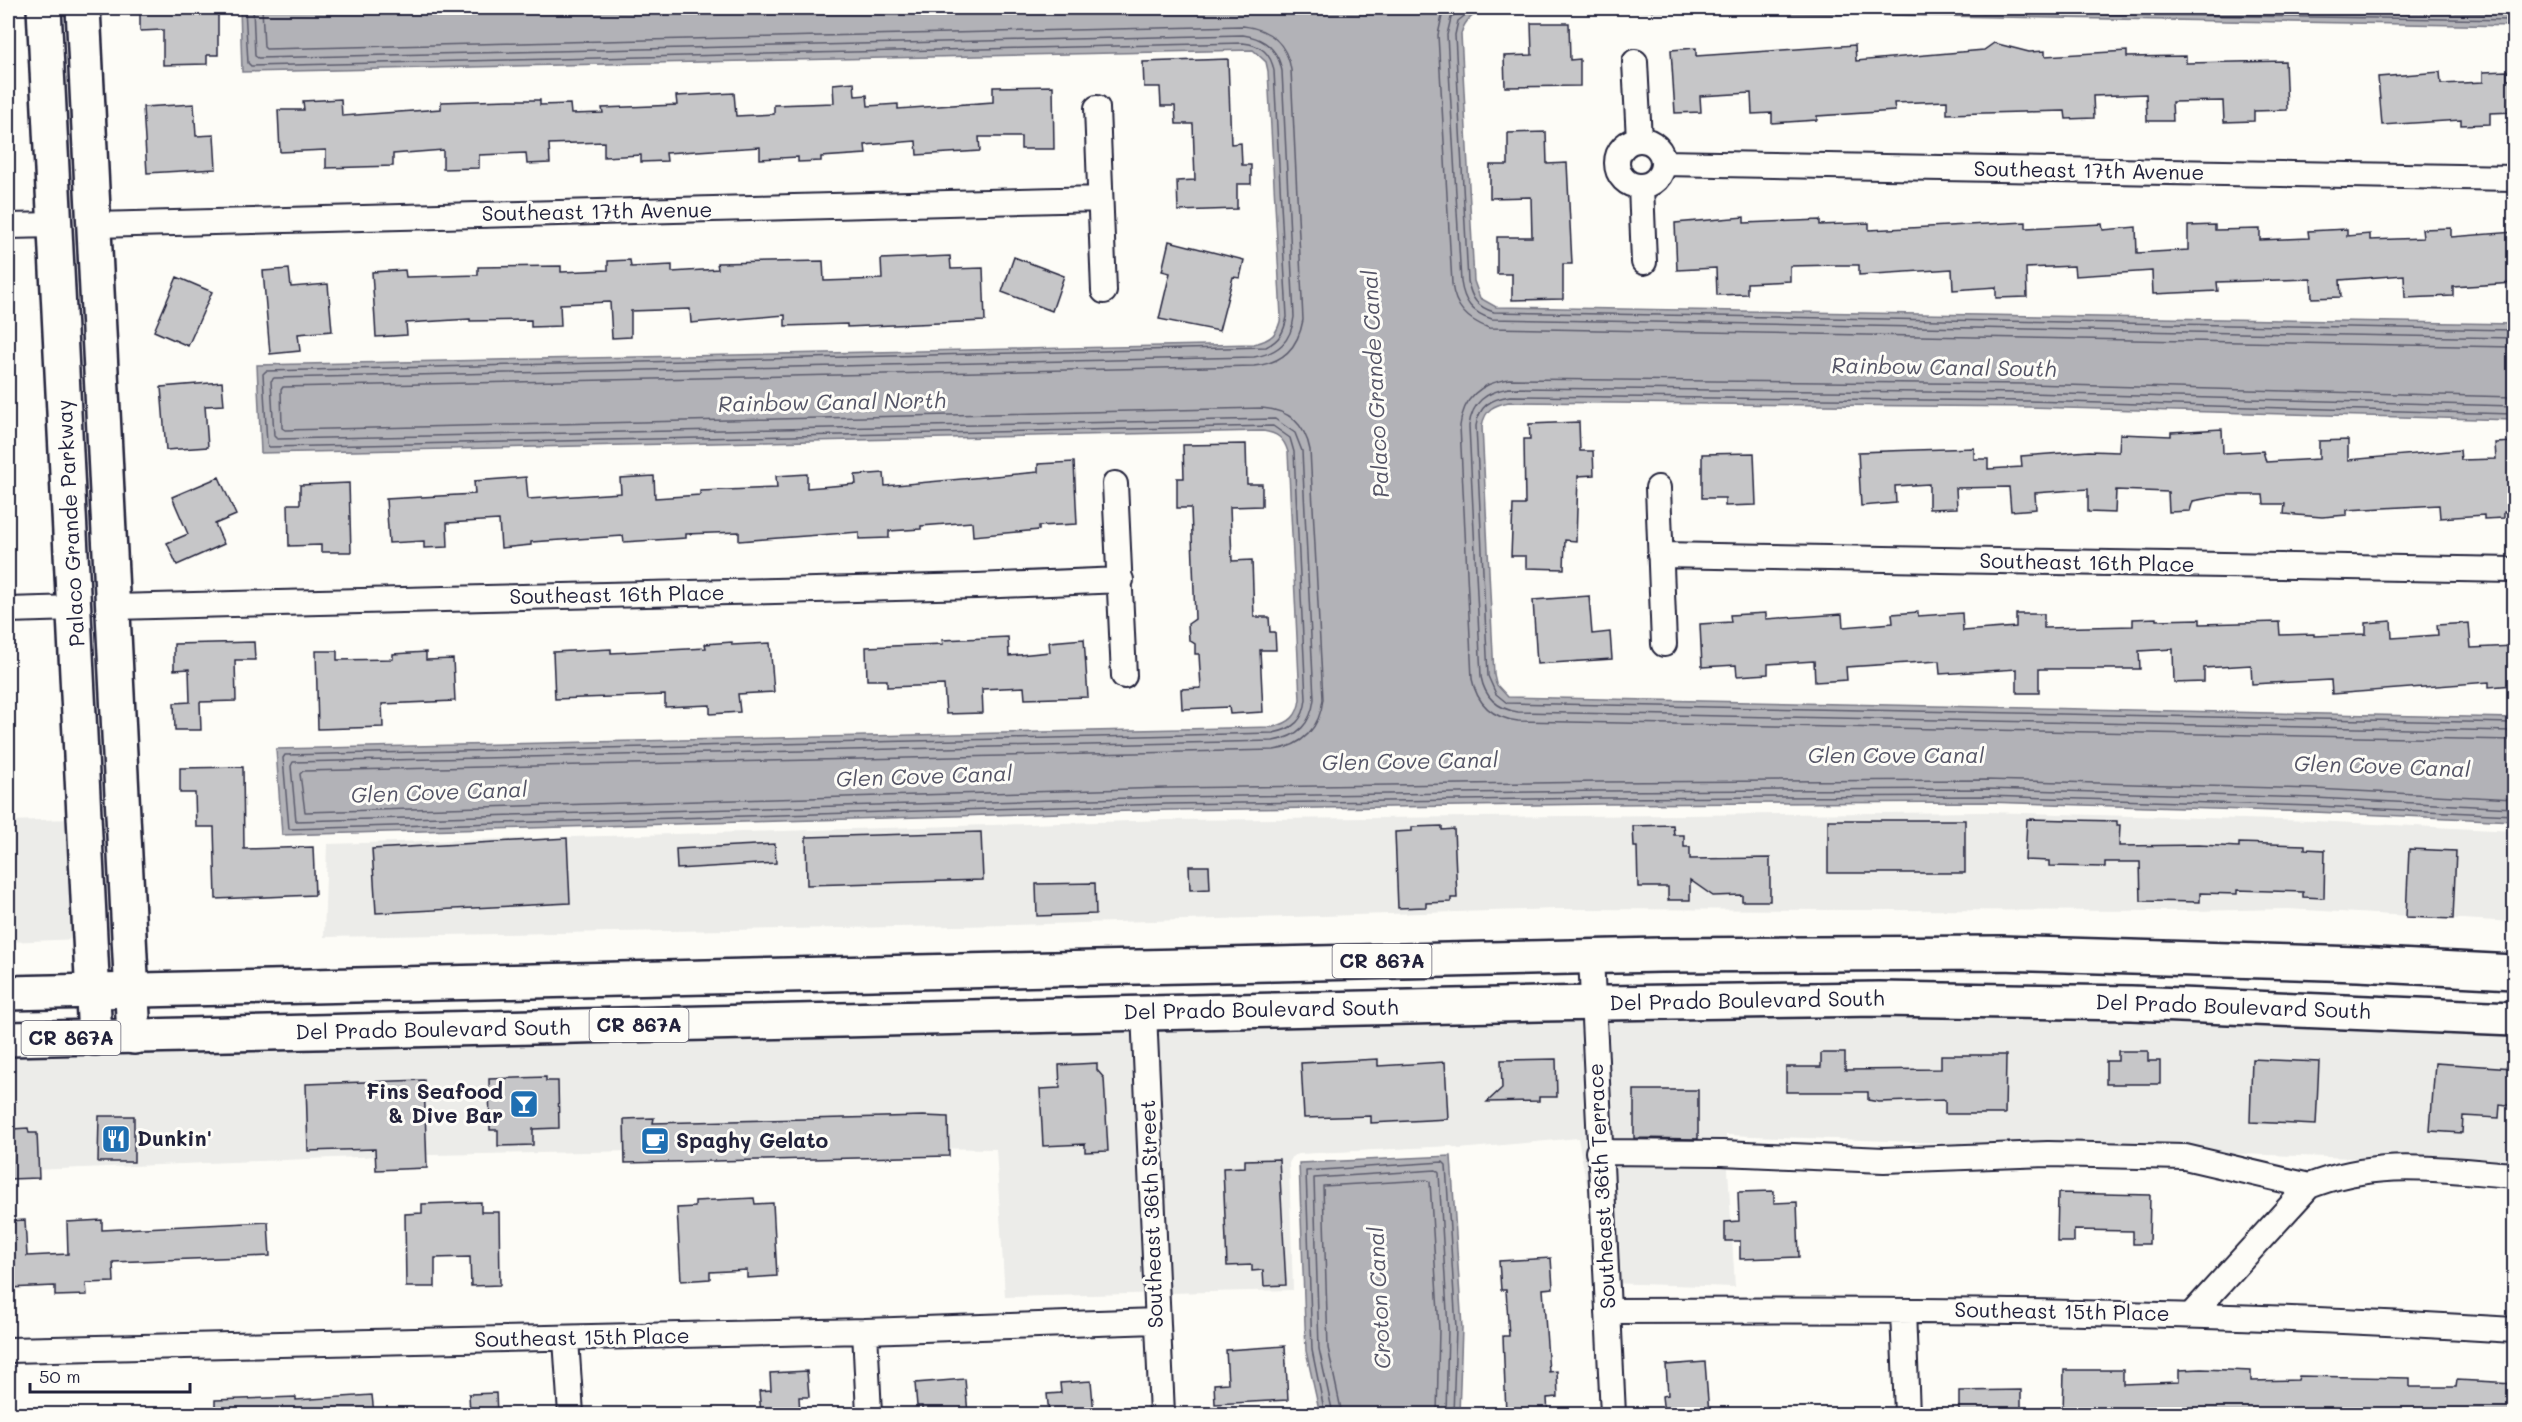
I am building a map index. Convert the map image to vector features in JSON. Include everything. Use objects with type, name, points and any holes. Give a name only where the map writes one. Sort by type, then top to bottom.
[{"type":"main road","name":"Palaco Grande Parkway","points":[[44,8],[95,1038]]},
{"type":"main road","name":"Palaco Grande Parkway","points":[[83,8],[134,1037]]},
{"type":"main road","points":[[55,225],[95,225]]},
{"type":"main road","points":[[75,608],[114,607]]},
{"type":"main road","name":"CR 867A","points":[[8,993],[1238,964],[1591,957],[2001,953],[2369,964],[2514,972]]},
{"type":"main road","points":[[1144,1013],[1238,964]]},
{"type":"main road","name":"Del Prado Boulevard South","points":[[8,1039],[1591,1002],[1888,999],[2045,1001],[2514,1019]]},
{"type":"street","points":[[1635,62],[1639,140]]},
{"type":"street","points":[[1097,108],[1104,291]]},
{"type":"street","points":[[1639,140],[1653,144],[1662,155],[1663,163],[1662,170],[1654,181],[1641,186],[1634,185],[1621,177],[1617,156],[1626,144],[1639,140]]},
{"type":"street","name":"Southeast 17th Avenue","points":[[1663,163],[2514,178]]},
{"type":"street","points":[[1641,186],[1644,262]]},
{"type":"street","name":"Southeast 17th Avenue","points":[[95,225],[1099,199]]},
{"type":"street","points":[[8,226],[55,225]]},
{"type":"street","points":[[1115,484],[1124,676]]},
{"type":"street","points":[[1658,488],[1664,644]]},
{"type":"street","name":"Southeast 16th Place","points":[[1660,555],[2514,570]]},
{"type":"street","name":"Southeast 16th Place","points":[[114,607],[976,586],[1121,580]]},
{"type":"street","points":[[8,610],[75,608]]},
{"type":"street","name":"Southeast 36th Terrace","points":[[1591,957],[1598,1152],[1609,1311],[1613,1414]]},
{"type":"street","name":"Southeast 36th Street","points":[[1144,1013],[1162,1414]]},
{"type":"street","points":[[1598,1152],[1722,1153],[1884,1160],[2048,1154],[2185,1157],[2309,1186]]},
{"type":"street","points":[[2192,1314],[2309,1186],[2336,1175],[2365,1169],[2397,1167],[2514,1175]]},
{"type":"street","name":"Southeast 15th Place","points":[[1609,1311],[2192,1314],[2514,1330]]},
{"type":"street","points":[[1902,1311],[1907,1414]]},
{"type":"street","name":"Southeast 15th Place","points":[[8,1350],[866,1332],[1157,1321]]},
{"type":"street","points":[[866,1332],[869,1414]]},
{"type":"street","points":[[566,1338],[571,1414]]},
{"type":"shaded area","points":[[1986,812],[2314,821],[2514,831],[2514,922],[2287,909],[2193,911],[1557,909],[1013,925],[324,937],[327,844],[1168,820]]},
{"type":"shaded area","points":[[73,819],[79,939],[8,942],[8,821]]},
{"type":"shaded area","points":[[1907,1010],[2514,1031],[2514,1164],[1726,1135],[1735,1287],[1605,1283],[1578,1138],[1459,1149],[1451,1146],[1299,1154],[1293,1156],[1289,1163],[1293,1290],[1005,1297],[996,1149],[839,1147],[383,1156],[8,1171],[8,1054]]},
{"type":"water","points":[[240,8],[1490,8],[1471,17],[1461,34],[1474,281],[1480,298],[1496,307],[2514,324],[2514,420],[2028,407],[1509,402],[1491,409],[1485,416],[1482,426],[1494,675],[1496,684],[1508,697],[2514,718],[2514,821],[2314,812],[1986,802],[1601,804],[1168,810],[282,835],[276,749],[1273,727],[1279,725],[1292,718],[1300,699],[1288,452],[1279,437],[1263,431],[261,453],[257,365],[1254,344],[1273,335],[1281,317],[1268,71],[1266,62],[1253,50],[242,72]]},
{"type":"water","points":[[1490,8],[2514,8],[2514,26]]},
{"type":"water","name":"Croton Canal","points":[[1451,1156],[1462,1328],[1459,1414],[1320,1414],[1306,1351],[1299,1163]]},
{"type":"building","points":[[140,8],[218,8],[218,55],[207,55],[207,64],[163,65],[163,30],[140,31]]},
{"type":"building","points":[[1531,23],[1569,23],[1570,60],[1580,59],[1580,86],[1505,87],[1504,56],[1532,55]]},
{"type":"building","points":[[1994,43],[2029,52],[2045,51],[2045,56],[2127,51],[2127,57],[2186,56],[2186,63],[2285,61],[2287,110],[2254,111],[2254,121],[2224,122],[2223,101],[2172,102],[2173,121],[2147,121],[2146,94],[2093,96],[2094,118],[2066,119],[2065,111],[1947,114],[1947,101],[1894,103],[1895,111],[1817,116],[1817,120],[1772,123],[1772,113],[1752,114],[1751,93],[1700,96],[1701,112],[1675,113],[1671,50],[1696,48],[1696,56],[1855,45],[1856,61],[1984,50]]},
{"type":"building","points":[[1228,59],[1231,144],[1241,143],[1242,165],[1251,165],[1251,184],[1237,184],[1237,209],[1178,211],[1177,181],[1195,180],[1193,124],[1176,124],[1175,106],[1161,106],[1160,87],[1144,87],[1143,62]]},
{"type":"building","points":[[2507,71],[2507,80],[2514,80],[2514,112],[2490,113],[2490,124],[2461,125],[2461,120],[2382,125],[2378,77],[2440,72],[2441,84],[2483,82],[2483,72]]},
{"type":"building","points":[[854,82],[855,96],[867,95],[868,106],[898,104],[898,109],[993,102],[993,87],[1053,86],[1054,149],[1021,149],[1021,137],[979,137],[980,151],[917,155],[916,141],[865,145],[866,154],[821,157],[821,161],[798,162],[798,157],[760,159],[760,147],[666,153],[667,161],[641,162],[641,155],[604,157],[604,142],[549,144],[550,163],[527,164],[526,153],[479,155],[479,168],[443,169],[443,150],[393,154],[393,166],[326,168],[326,150],[280,152],[278,110],[304,110],[303,101],[341,99],[342,116],[441,109],[441,102],[509,100],[540,100],[540,105],[570,104],[571,114],[603,113],[602,108],[677,105],[676,96],[734,93],[736,116],[774,114],[774,105],[834,103],[833,84]]},
{"type":"building","points":[[194,104],[196,136],[214,135],[216,169],[147,173],[143,107]]},
{"type":"building","points":[[1546,132],[1547,164],[1567,163],[1572,264],[1563,264],[1563,299],[1512,300],[1512,274],[1497,274],[1497,237],[1532,237],[1531,197],[1490,198],[1490,165],[1508,165],[1508,133]]},
{"type":"building","points":[[1744,217],[1744,223],[1820,220],[1820,225],[1869,223],[1869,230],[2026,222],[2026,228],[2102,224],[2103,230],[2136,227],[2137,253],[2188,250],[2188,226],[2215,225],[2215,230],[2260,229],[2260,240],[2309,238],[2308,231],[2347,229],[2347,236],[2370,234],[2370,240],[2423,238],[2422,229],[2451,228],[2451,237],[2514,232],[2514,283],[2453,287],[2453,296],[2405,298],[2404,275],[2340,280],[2341,297],[2312,298],[2311,279],[2217,282],[2218,291],[2153,294],[2152,271],[2075,276],[2074,266],[2026,268],[2027,297],[1996,298],[1996,287],[1953,290],[1952,269],[1859,275],[1859,265],[1838,265],[1790,266],[1790,281],[1747,283],[1747,294],[1717,295],[1716,268],[1677,270],[1675,223]]},
{"type":"building","points":[[1169,241],[1244,260],[1240,278],[1233,277],[1219,331],[1159,319],[1170,273],[1162,271]]},
{"type":"building","points":[[950,256],[951,269],[983,268],[985,321],[847,327],[847,324],[785,326],[785,315],[691,323],[690,309],[631,311],[631,337],[612,338],[610,302],[560,304],[561,326],[531,327],[531,320],[470,321],[470,319],[406,323],[407,335],[376,337],[372,272],[405,270],[406,277],[478,275],[478,267],[561,266],[561,272],[608,270],[608,261],[630,260],[631,267],[672,265],[672,272],[718,269],[717,263],[823,261],[824,281],[882,279],[881,259]]},
{"type":"building","points":[[1014,257],[1064,276],[1052,311],[1002,292]]},
{"type":"building","points":[[289,269],[291,287],[328,284],[332,331],[298,334],[300,351],[270,354],[263,271]]},
{"type":"building","points":[[177,277],[212,292],[188,346],[154,331]]},
{"type":"building","points":[[222,382],[224,405],[205,406],[208,447],[166,450],[161,387]]},
{"type":"building","points":[[1579,422],[1580,451],[1593,451],[1594,475],[1578,476],[1576,541],[1565,540],[1564,569],[1526,568],[1526,556],[1511,556],[1513,505],[1525,505],[1524,439],[1530,439],[1529,424]]},
{"type":"building","points":[[2222,429],[2223,453],[2263,451],[2266,462],[2319,459],[2319,441],[2348,440],[2348,460],[2460,450],[2461,460],[2496,459],[2495,443],[2514,442],[2514,512],[2504,512],[2504,518],[2484,519],[2484,515],[2440,518],[2439,505],[2347,510],[2347,515],[2322,517],[2284,514],[2285,504],[2264,504],[2263,495],[2226,495],[2193,501],[2190,511],[2169,512],[2168,492],[2116,490],[2115,513],[2088,512],[2088,489],[2035,493],[2036,509],[2011,511],[2009,487],[1956,488],[1957,508],[1929,509],[1929,484],[1895,486],[1896,503],[1861,506],[1858,452],[1974,448],[1974,459],[1988,459],[1988,469],[2022,467],[2021,456],[2089,451],[2119,452],[2120,434],[2171,436],[2171,432]]},
{"type":"building","points":[[1246,444],[1247,484],[1262,484],[1262,506],[1230,507],[1232,561],[1252,560],[1254,617],[1269,617],[1270,632],[1275,632],[1276,650],[1260,650],[1263,712],[1230,714],[1229,707],[1182,709],[1181,689],[1201,688],[1199,654],[1195,654],[1195,644],[1189,640],[1188,624],[1195,619],[1191,508],[1177,508],[1177,478],[1184,478],[1183,445]]},
{"type":"building","points":[[1754,453],[1756,505],[1725,506],[1725,498],[1702,498],[1702,454]]},
{"type":"building","points":[[1074,462],[1077,524],[1039,526],[1039,530],[973,536],[972,522],[889,531],[889,538],[859,539],[859,532],[739,541],[739,532],[686,534],[686,538],[624,542],[623,536],[531,542],[531,545],[501,548],[499,520],[447,523],[448,547],[424,548],[424,541],[389,543],[386,499],[475,494],[474,481],[526,477],[528,499],[621,493],[620,478],[654,476],[655,498],[700,495],[700,491],[777,488],[776,476],[807,474],[807,488],[856,484],[855,475],[884,473],[885,486],[1038,472],[1038,464]]},
{"type":"building","points":[[219,477],[236,515],[215,524],[224,544],[177,565],[167,543],[188,534],[172,497]]},
{"type":"building","points":[[349,483],[351,552],[321,552],[321,545],[289,546],[288,504],[300,504],[300,485]]},
{"type":"building","points":[[1589,596],[1592,634],[1610,632],[1612,659],[1537,664],[1533,600]]},
{"type":"building","points":[[1918,612],[1918,616],[1962,613],[1963,631],[2016,627],[2016,614],[2044,614],[2044,628],[2133,626],[2133,619],[2200,619],[2200,624],[2279,622],[2280,635],[2314,634],[2314,636],[2366,634],[2366,623],[2391,621],[2392,638],[2438,635],[2437,625],[2469,623],[2471,648],[2514,646],[2514,685],[2489,687],[2489,682],[2332,694],[2331,680],[2252,684],[2251,665],[2204,668],[2204,682],[2174,683],[2173,649],[2139,651],[2140,669],[2039,669],[2039,693],[2017,693],[2017,669],[1940,674],[1939,661],[1846,667],[1847,680],[1815,682],[1814,661],[1768,664],[1768,674],[1737,676],[1736,665],[1702,667],[1700,624],[1731,622],[1730,615],[1766,613],[1766,619],[1842,614],[1843,627],[1893,623],[1892,614]]},
{"type":"building","points":[[1008,637],[1009,656],[1050,652],[1049,642],[1084,639],[1088,697],[1025,699],[1024,687],[982,689],[983,713],[946,714],[944,685],[887,687],[887,680],[867,680],[866,647],[943,644],[942,640]]},
{"type":"building","points":[[254,642],[255,660],[235,660],[236,701],[200,702],[201,730],[175,730],[174,703],[190,702],[189,669],[174,670],[174,644]]},
{"type":"building","points":[[732,642],[732,645],[770,643],[774,692],[738,694],[740,712],[710,714],[710,705],[665,707],[665,695],[555,699],[553,652],[611,649],[611,653],[706,648],[705,644]]},
{"type":"building","points":[[316,651],[337,651],[337,660],[393,659],[393,654],[426,652],[426,660],[453,659],[455,701],[382,704],[383,727],[318,729]]},
{"type":"building","points":[[243,767],[244,849],[313,847],[315,895],[216,899],[214,827],[196,827],[195,793],[180,793],[180,768]]},
{"type":"building","points":[[2027,819],[2117,821],[2117,825],[2120,825],[2119,846],[2239,847],[2239,843],[2305,845],[2305,849],[2325,850],[2324,898],[2303,897],[2303,892],[2237,890],[2237,894],[2200,893],[2200,902],[2141,901],[2140,862],[2105,862],[2105,867],[2049,866],[2049,861],[2025,860]]},
{"type":"building","points":[[1828,820],[1965,820],[1965,873],[1828,873]]},
{"type":"building","points":[[1673,825],[1674,835],[1684,835],[1684,847],[1690,847],[1690,859],[1770,858],[1770,901],[1742,901],[1742,895],[1713,896],[1690,880],[1690,900],[1668,900],[1668,887],[1638,887],[1637,847],[1634,847],[1633,826]]},
{"type":"building","points":[[1442,826],[1442,830],[1454,829],[1457,898],[1451,898],[1451,902],[1426,903],[1426,907],[1398,908],[1395,832],[1412,831],[1412,827]]},
{"type":"building","points":[[981,832],[983,880],[807,885],[806,837]]},
{"type":"building","points":[[567,838],[570,903],[376,913],[372,849]]},
{"type":"building","points":[[775,844],[776,863],[677,869],[676,849]]},
{"type":"building","points":[[2409,849],[2456,851],[2453,919],[2406,917]]},
{"type":"building","points":[[1189,866],[1209,866],[1210,889],[1190,890]]},
{"type":"building","points":[[1095,883],[1096,914],[1037,916],[1036,884]]},
{"type":"building","points":[[2118,1051],[2148,1051],[2148,1061],[2160,1061],[2160,1084],[2106,1084],[2106,1061],[2118,1061]]},
{"type":"building","points":[[1821,1053],[1845,1053],[1845,1070],[1941,1069],[1941,1055],[2006,1055],[2005,1114],[1945,1114],[1945,1100],[1879,1102],[1868,1100],[1868,1092],[1786,1092],[1786,1067],[1821,1067]]},
{"type":"building","points":[[1378,1059],[1378,1066],[1445,1062],[1448,1119],[1371,1123],[1371,1116],[1304,1118],[1301,1063]]},
{"type":"building","points":[[1556,1059],[1557,1097],[1539,1097],[1539,1101],[1487,1102],[1502,1088],[1501,1060]]},
{"type":"building","points":[[2252,1059],[2319,1062],[2316,1125],[2250,1122]]},
{"type":"building","points":[[1097,1063],[1097,1070],[1104,1078],[1108,1151],[1085,1152],[1085,1144],[1043,1146],[1040,1089],[1060,1088],[1059,1065]]},
{"type":"building","points":[[2435,1063],[2514,1068],[2514,1106],[2500,1104],[2499,1118],[2463,1116],[2462,1133],[2430,1131]]},
{"type":"building","name":"Fins Seafood & Dive Bar","points":[[546,1077],[546,1081],[558,1081],[559,1128],[533,1129],[533,1145],[498,1146],[498,1130],[490,1130],[489,1079]]},
{"type":"building","points":[[424,1080],[427,1168],[376,1170],[375,1149],[308,1151],[306,1084]]},
{"type":"building","points":[[1634,1090],[1698,1090],[1698,1139],[1634,1138]]},
{"type":"building","name":"Dunkin'","points":[[99,1116],[134,1116],[134,1162],[98,1162]]},
{"type":"building","points":[[948,1117],[949,1156],[625,1163],[624,1119],[654,1118],[653,1123]]},
{"type":"building","points":[[28,1128],[29,1133],[37,1133],[39,1178],[8,1179],[8,1134],[12,1134],[12,1129]]},
{"type":"building","points":[[1279,1159],[1286,1285],[1264,1286],[1263,1270],[1252,1271],[1252,1265],[1227,1266],[1223,1168],[1245,1167],[1245,1160]]},
{"type":"building","points":[[1774,1191],[1774,1203],[1797,1202],[1799,1257],[1740,1259],[1740,1241],[1725,1241],[1725,1222],[1739,1221],[1738,1192]]},
{"type":"building","points":[[2058,1193],[2150,1195],[2149,1244],[2133,1244],[2133,1231],[2074,1230],[2074,1242],[2057,1242]]},
{"type":"building","points":[[754,1198],[755,1204],[773,1203],[777,1276],[747,1278],[747,1270],[710,1272],[710,1279],[681,1281],[677,1208],[695,1207],[695,1201]]},
{"type":"building","points":[[481,1202],[481,1212],[499,1212],[500,1285],[471,1286],[470,1257],[435,1258],[435,1287],[406,1287],[405,1214],[422,1213],[422,1204]]},
{"type":"building","points":[[25,1220],[27,1256],[68,1254],[67,1222],[102,1220],[102,1230],[268,1222],[270,1256],[113,1262],[114,1282],[86,1283],[87,1295],[55,1296],[55,1286],[8,1288],[8,1221]]},
{"type":"building","points":[[1551,1258],[1553,1288],[1543,1289],[1549,1372],[1557,1371],[1558,1397],[1547,1398],[1548,1414],[1506,1414],[1503,1336],[1509,1336],[1506,1290],[1501,1290],[1499,1261]]},
{"type":"building","points":[[1285,1346],[1288,1400],[1215,1404],[1214,1384],[1228,1383],[1226,1350]]},
{"type":"building","points":[[1705,1362],[1709,1414],[1664,1414],[1662,1396],[1668,1395],[1666,1365]]},
{"type":"building","points":[[2064,1370],[2123,1370],[2123,1384],[2179,1382],[2179,1370],[2251,1371],[2251,1381],[2298,1380],[2299,1376],[2410,1378],[2410,1387],[2456,1387],[2457,1380],[2514,1383],[2514,1414],[2063,1414]]},
{"type":"building","points":[[807,1371],[809,1397],[799,1397],[800,1414],[761,1414],[759,1391],[771,1390],[770,1373]]},
{"type":"building","points":[[965,1379],[968,1414],[922,1414],[922,1406],[917,1406],[915,1383]]},
{"type":"building","points":[[1091,1381],[1094,1414],[1049,1414],[1047,1394],[1061,1393],[1060,1383]]},
{"type":"building","points":[[2021,1390],[2021,1414],[1959,1414],[1959,1391]]},
{"type":"building","points":[[496,1393],[497,1414],[470,1414],[469,1394]]},
{"type":"building","points":[[372,1395],[374,1414],[215,1414],[215,1400],[296,1397],[296,1400]]},
{"type":"place","name":"Fins Seafood & Dive Bar","points":[[524,1104]]},
{"type":"place","name":"Dunkin'","points":[[116,1139]]},
{"type":"place","name":"Spaghy Gelato","points":[[655,1141]]},
{"type":"water label","name":"Rainbow Canal South","points":[[1944,367]]},
{"type":"water label","name":"Palaco Grande Canal","points":[[1375,384]]},
{"type":"water label","name":"Rainbow Canal North","points":[[832,402]]},
{"type":"water label","name":"Glen Cove Canal","points":[[1896,755]]},
{"type":"water label","name":"Glen Cove Canal","points":[[1410,761]]},
{"type":"water label","name":"Glen Cove Canal","points":[[2382,766]]},
{"type":"water label","name":"Glen Cove Canal","points":[[924,776]]},
{"type":"water label","name":"Glen Cove Canal","points":[[439,792]]}]
